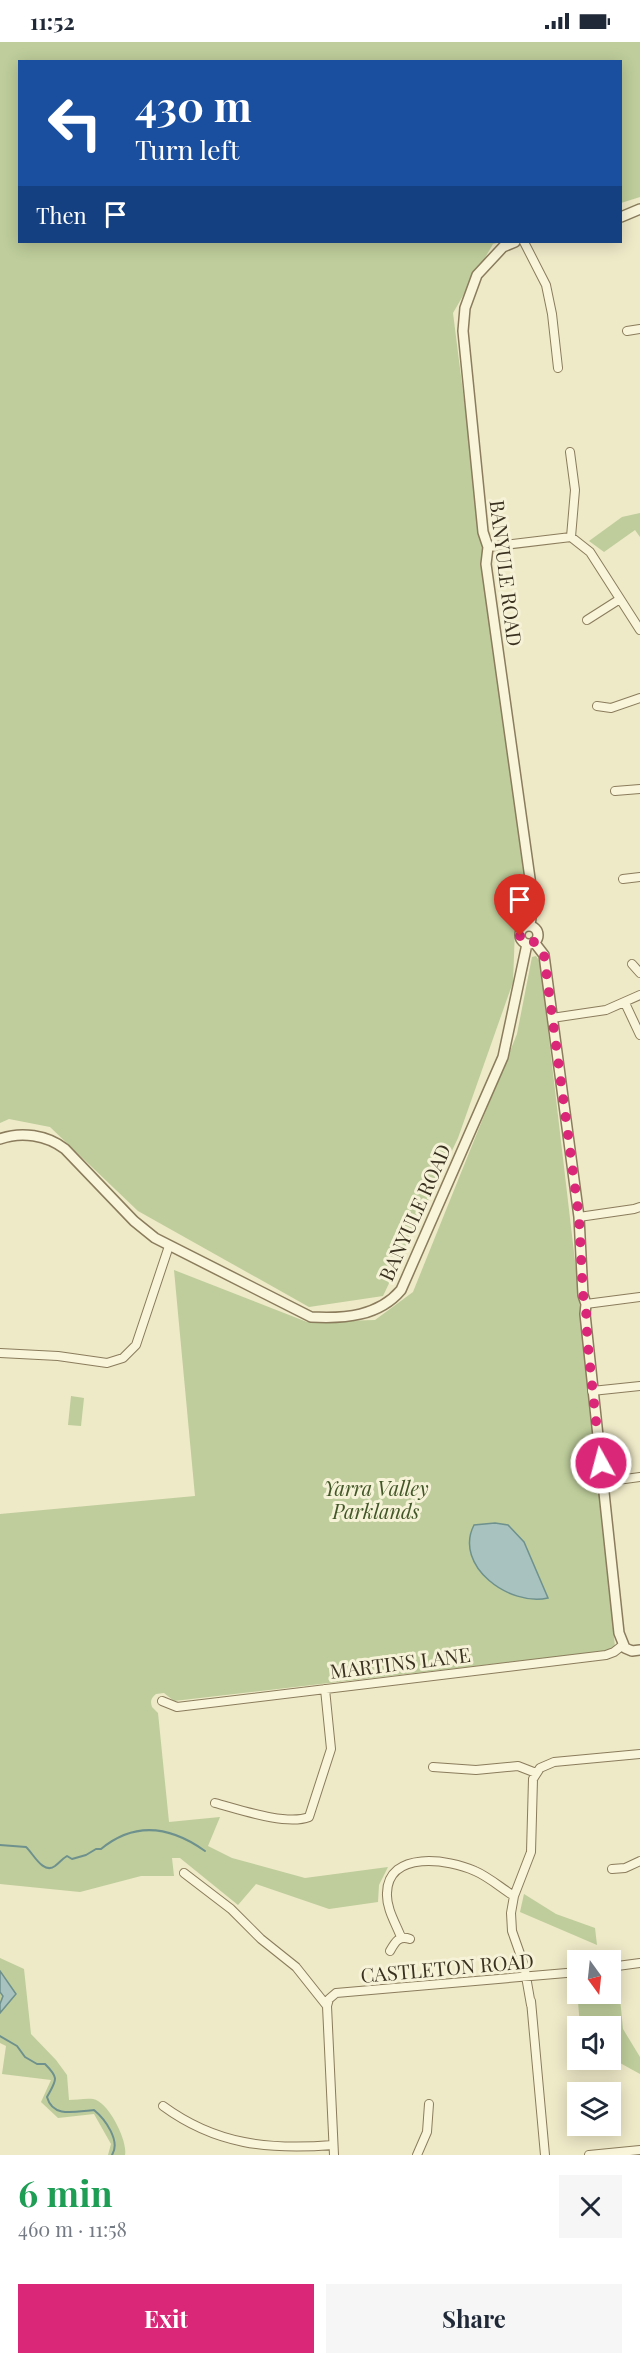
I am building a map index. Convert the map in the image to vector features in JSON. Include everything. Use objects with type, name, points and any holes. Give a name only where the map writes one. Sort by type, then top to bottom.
[{"type":"street","points":[[622,217],[640,209]]},
{"type":"street","name":"BANYULE ROAD","points":[[513,243],[503,247],[477,275],[465,308],[463,331],[483,532],[488,547],[486,564],[533,900],[530,926]]},
{"type":"street","points":[[525,243],[546,285],[558,368]]},
{"type":"street","points":[[627,331],[640,329]]},
{"type":"street","points":[[570,452],[576,490],[571,537]]},
{"type":"street","points":[[488,547],[571,537],[590,552],[640,630]]},
{"type":"street","points":[[586,620],[620,599]]},
{"type":"street","points":[[597,706],[611,708],[640,698]]},
{"type":"street","points":[[615,791],[640,789]]},
{"type":"street","points":[[623,879],[640,877]]},
{"type":"street","points":[[531,943],[537,937],[537,931],[530,926],[524,928],[520,933],[522,941],[531,943],[544,955],[579,1217],[583,1295],[586,1304],[592,1391],[619,1633],[623,1646],[629,1650],[640,1650]]},
{"type":"street","name":"BANYULE ROAD","points":[[0,1139],[22,1134],[55,1141],[134,1221],[169,1246],[311,1317],[335,1318],[374,1311],[390,1302],[401,1290],[503,1057],[531,943]]},
{"type":"street","points":[[632,964],[640,973]]},
{"type":"street","points":[[552,1018],[599,1012],[640,995]]},
{"type":"street","points":[[625,1003],[640,1035]]},
{"type":"street","points":[[579,1217],[640,1207]]},
{"type":"street","points":[[0,1353],[58,1356],[107,1363],[123,1358],[136,1346],[169,1246]]},
{"type":"street","points":[[586,1304],[640,1297]]},
{"type":"street","points":[[592,1391],[640,1386]]},
{"type":"street","points":[[603,1482],[640,1477]]},
{"type":"street","name":"MARTINS LANE","points":[[162,1701],[177,1707],[606,1655],[623,1646]]},
{"type":"street","points":[[215,1803],[279,1818],[296,1820],[309,1817],[331,1749],[325,1689]]},
{"type":"street","points":[[545,2155],[527,1962],[517,1946],[511,1922],[514,1896],[531,1852],[531,1786],[540,1768],[554,1762],[640,1754]]},
{"type":"street","points":[[433,1767],[476,1770],[518,1766],[536,1773]]},
{"type":"street","points":[[390,1951],[406,1938],[387,1895],[390,1880],[394,1874],[408,1864],[439,1861],[462,1866],[482,1874],[514,1896]]},
{"type":"street","points":[[612,1869],[625,1868],[640,1861]]},
{"type":"street","points":[[183,1873],[231,1909],[261,1939],[296,1967],[327,2006],[334,2155]]},
{"type":"street","points":[[621,1966],[640,1963]]},
{"type":"street","name":"CASTLETON ROAD","points":[[327,2006],[329,1999],[336,1993],[567,1973]]},
{"type":"street","points":[[417,2155],[427,2132],[429,2104]]},
{"type":"street","points":[[163,2106],[204,2130],[237,2141],[284,2147],[333,2145]]},
{"type":"street","points":[[589,2155],[640,2150]]},
{"type":"green space","points":[[0,42],[640,42],[640,197],[622,203],[622,60],[18,60],[18,243],[497,243],[493,244],[453,313],[527,900],[515,929],[513,982],[458,1138],[383,1296],[309,1307],[138,1211],[50,1127],[9,1119],[0,1123]]},
{"type":"green space","points":[[640,513],[640,537],[635,530],[604,552],[589,541],[622,517]]},
{"type":"green space","name":"Yarra Valley Parklands","points":[[536,956],[540,962],[577,1278],[615,1647],[606,1651],[174,1701],[164,1693],[153,1697],[152,1707],[158,1713],[169,1822],[220,1817],[208,1846],[232,1858],[305,1878],[388,1867],[379,1885],[378,1902],[329,1909],[256,1884],[238,1905],[180,1858],[172,1858],[174,1876],[141,1876],[80,1892],[0,1884],[0,1514],[195,1496],[174,1270],[307,1322],[375,1320],[413,1292],[517,1034],[532,957]]},
{"type":"green space","points":[[71,1396],[84,1398],[81,1426],[68,1425]]},
{"type":"green space","points":[[524,1894],[556,1914],[595,1928],[597,1945],[520,1912]]},
{"type":"green space","points":[[0,1958],[24,1969],[31,2034],[67,2075],[69,2100],[99,2101],[116,2122],[125,2155],[108,2155],[111,2144],[94,2114],[58,2118],[41,2102],[51,2080],[2,2074],[6,2046],[0,2043]]},
{"type":"green space","points":[[578,2004],[621,2004],[623,2029],[640,2057],[640,2074],[621,2064],[621,2016],[579,2016]]},
{"type":"water","points":[[495,1523],[508,1525],[524,1542],[548,1598],[533,1599],[502,1590],[478,1568],[471,1555],[470,1540],[474,1525]]},
{"type":"water","points":[[0,1971],[16,1994],[0,2013],[3,1996],[0,1992]]},
{"type":"waterway","points":[[0,1845],[26,1847],[46,1868],[55,1866],[67,1856],[72,1859],[86,1855],[127,1834],[140,1831],[166,1832],[179,1836],[205,1851]]},
{"type":"waterway","points":[[0,2036],[17,2046],[25,2057],[37,2064],[45,2064],[53,2073],[55,2080],[47,2097],[54,2108],[66,2112],[94,2110],[98,2114],[113,2137],[115,2143],[112,2155]]},
{"type":"route","points":[[520,936],[524,943],[534,942],[544,955],[579,1217],[583,1295],[586,1304],[590,1372],[601,1463]]}]
